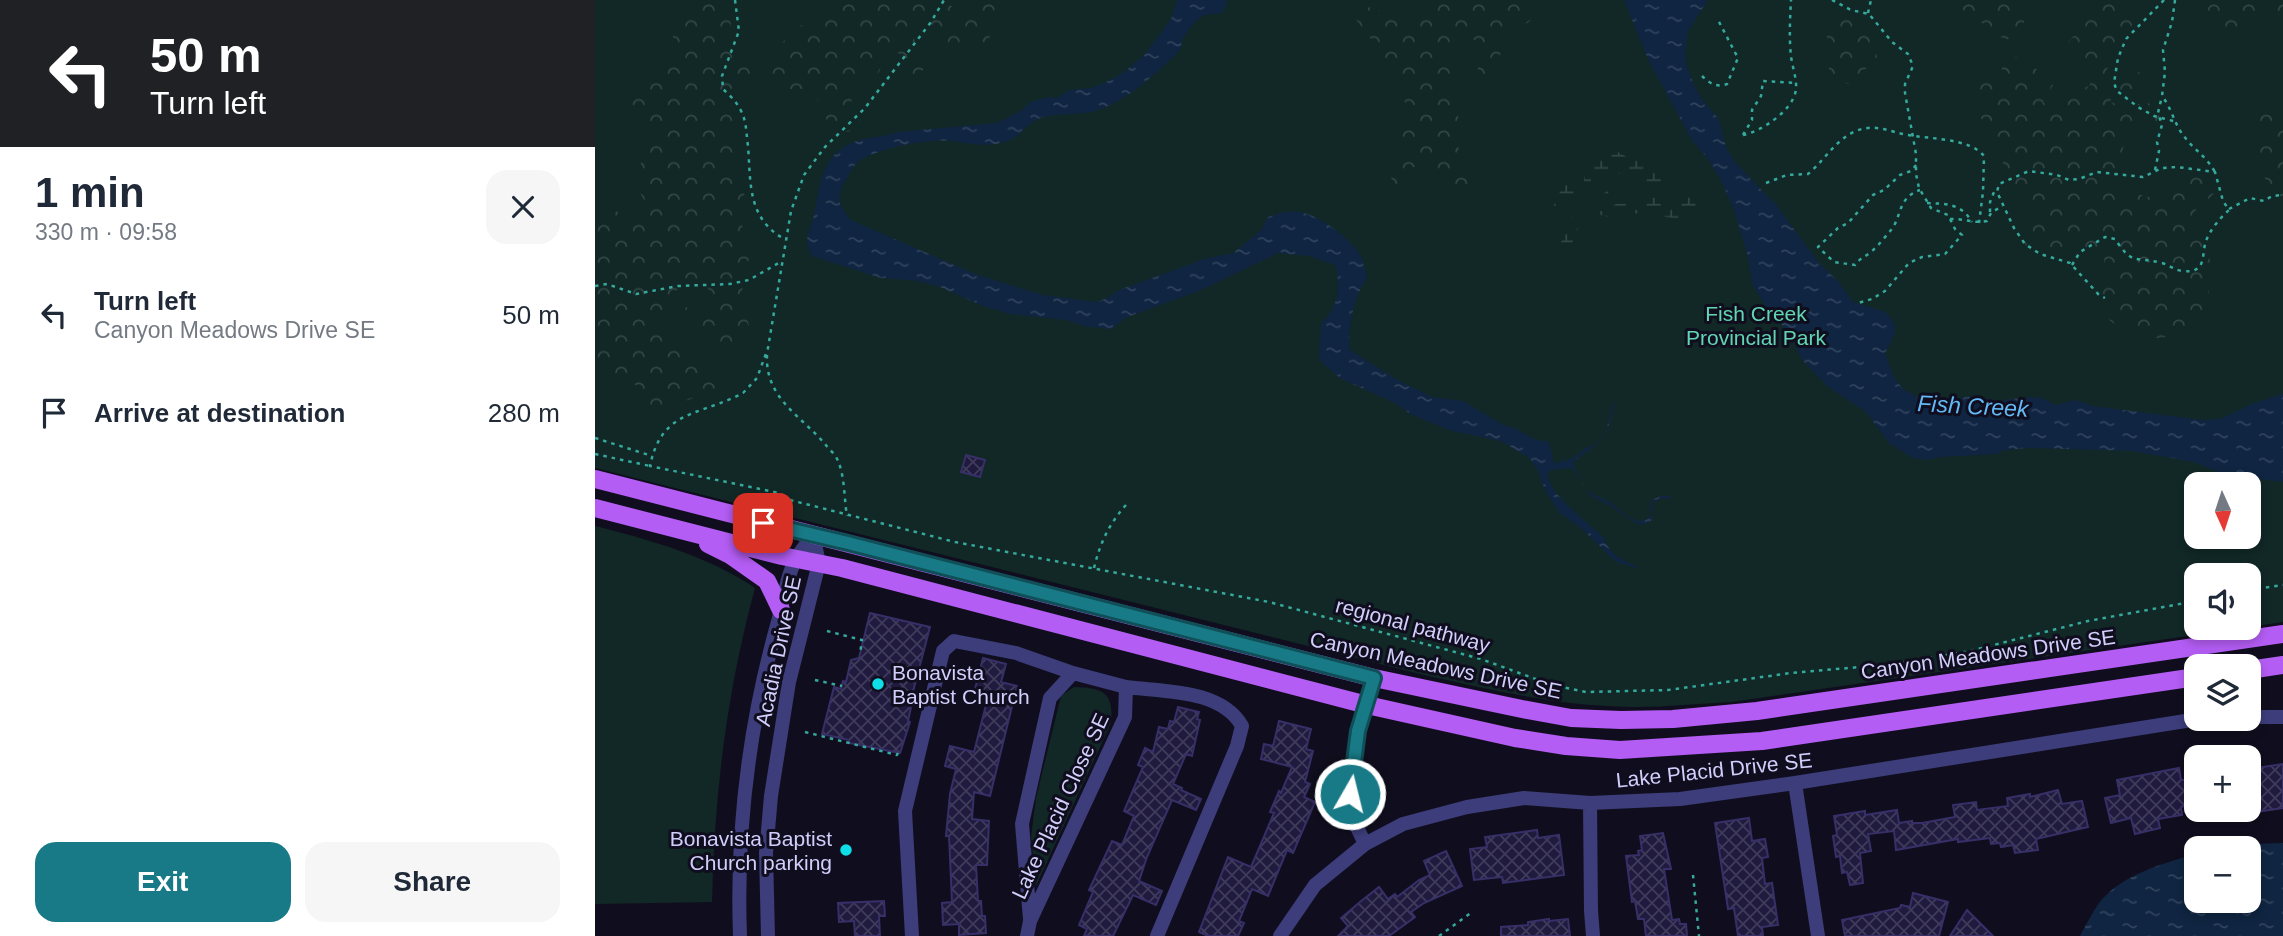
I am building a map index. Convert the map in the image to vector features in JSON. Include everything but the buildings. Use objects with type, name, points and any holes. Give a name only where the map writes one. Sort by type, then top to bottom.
[{"type":"main road","name":"Canyon Meadows Drive SE","points":[[595,480],[1374,678],[1571,718],[1673,719],[1756,710],[2283,634]]},
{"type":"main road","points":[[595,508],[1367,705],[1515,738],[1566,746],[1620,750],[1762,741],[2184,679]]},
{"type":"main road","points":[[674,527],[730,555],[767,580],[781,610]]},
{"type":"main road","points":[[2261,668],[2283,665]]},
{"type":"street","name":"Acadia Drive SE","points":[[740,936],[743,816],[766,664],[796,559],[813,535]]},
{"type":"street","name":"Acadia Drive SE","points":[[768,936],[766,853],[771,796],[789,682],[819,563],[813,535]]},
{"type":"street","points":[[912,936],[905,811],[943,651],[954,641],[1016,653],[1073,673]]},
{"type":"street","name":"Lake Placid Close SE","points":[[1027,936],[1030,921],[1125,717],[1126,687],[1073,673],[1050,698],[1022,824],[1030,921]]},
{"type":"street","points":[[1365,844],[1355,823],[1350,794],[1358,731],[1374,678]]},
{"type":"street","points":[[1126,687],[1199,696],[1216,701],[1235,714],[1243,726],[1157,936]]},
{"type":"street","points":[[2261,717],[2283,717]]},
{"type":"street","name":"Lake Placid Drive SE","points":[[1280,936],[1315,885],[1365,844],[1403,824],[1467,807],[1524,798],[1590,803],[1680,799],[2184,721]]},
{"type":"street","points":[[1795,783],[1818,936]]},
{"type":"street","points":[[1590,803],[1593,936]]},
{"type":"path","points":[[735,0],[739,31],[722,76],[723,89],[734,100],[744,117],[750,192],[754,203],[768,229],[786,240]]},
{"type":"path","points":[[847,516],[838,460],[814,431],[800,421],[771,385],[767,369],[786,240],[798,189],[813,162],[865,107],[931,22],[944,0]]},
{"type":"path","points":[[1791,0],[1790,52],[1795,83],[1796,92],[1781,113],[1755,132],[1743,135],[1752,120],[1752,110],[1761,96],[1763,81],[1795,83]]},
{"type":"path","points":[[1832,0],[1851,10],[1868,13],[1892,42],[1912,60],[1913,69],[1905,84],[1905,93],[1920,190],[1934,211],[1948,215],[1955,229],[1962,235],[1945,254],[1922,257],[1909,263],[1900,271],[1896,280],[1878,296],[1858,303]]},
{"type":"path","points":[[1868,13],[1871,0]]},
{"type":"path","points":[[2164,0],[2126,39],[2118,58],[2114,83],[2121,96],[2145,111],[2177,122]]},
{"type":"path","points":[[2155,170],[2159,151],[2157,142],[2162,131],[2158,113],[2165,72],[2163,50],[2172,22],[2175,0]]},
{"type":"path","points":[[1702,76],[1716,85],[1727,83],[1738,58],[1718,20]]},
{"type":"path","points":[[2162,96],[2183,135],[2196,151],[2207,158],[2215,172],[2228,210]]},
{"type":"path","points":[[1766,183],[1787,175],[1808,174],[1839,141],[1856,131],[1882,128],[1912,136],[1957,142],[1982,152],[1985,161],[1979,223]]},
{"type":"path","points":[[1916,165],[1884,190],[1873,195],[1848,223],[1838,228],[1818,247],[1834,262],[1855,265],[1881,242],[1895,225],[1897,214],[1907,199],[1920,190]]},
{"type":"path","points":[[1950,219],[1979,223],[1987,221],[1991,213],[1990,202],[1997,187],[2005,180],[2029,172],[2057,175],[2069,180],[2097,172],[2143,177],[2155,170],[2177,167],[2215,172]]},
{"type":"path","points":[[1909,171],[1917,178]]},
{"type":"path","points":[[1983,192],[1995,192]]},
{"type":"path","points":[[1995,192],[2025,244],[2040,254],[2072,265],[2099,295],[2105,298]]},
{"type":"path","points":[[2072,265],[2080,252],[2105,237],[2115,239],[2124,253],[2131,257],[2191,271],[2204,259],[2207,239],[2228,210],[2250,198],[2264,201],[2272,196],[2283,195]]},
{"type":"path","points":[[1927,203],[1941,202],[1952,205],[1965,213],[1972,222]]},
{"type":"path","points":[[1991,213],[2003,206]]},
{"type":"path","points":[[595,286],[607,284],[636,294],[678,286],[730,284],[761,275],[783,261]]},
{"type":"path","points":[[650,466],[657,440],[670,425],[735,397],[750,386],[761,369],[768,348]]},
{"type":"path","points":[[595,438],[652,456]]},
{"type":"path","name":"regional pathway","points":[[595,454],[763,489],[790,500],[854,518],[955,542],[1269,603],[1481,659],[1552,685],[1579,691],[1606,693],[1668,690],[1931,658],[2088,621],[2184,603]]},
{"type":"path","points":[[788,517],[790,500]]},
{"type":"path","points":[[1094,568],[1111,521],[1126,505]]},
{"type":"path","points":[[852,526],[854,518]]},
{"type":"path","points":[[2261,588],[2283,585]]},
{"type":"path","points":[[827,631],[862,640],[860,654]]},
{"type":"path","points":[[815,680],[842,686]]},
{"type":"path","points":[[805,732],[897,755],[898,753]]},
{"type":"path","points":[[1693,875],[1699,936]]},
{"type":"path","points":[[1439,936],[1472,912]]},
{"type":"green space","name":"Fish Creek Provincial Park","points":[[595,0],[2283,0],[2283,622],[2261,625],[2261,563],[2184,563],[2184,637],[1731,702],[1669,706],[1623,707],[1563,702],[1428,676],[595,468]]},
{"type":"green space","points":[[691,0],[724,0],[730,14],[731,29],[754,74],[748,81],[733,85],[728,98],[735,118],[737,146],[734,167],[745,185],[739,217],[751,249],[742,291],[750,332],[749,338],[739,346],[707,348],[699,331],[709,291],[704,283],[687,284],[677,290],[674,293],[688,309],[690,316],[681,320],[666,316],[660,327],[715,368],[721,380],[720,386],[711,393],[656,407],[649,404],[639,388],[630,382],[597,382],[595,379],[595,205],[609,207],[634,221],[647,219],[645,202],[637,182],[650,138],[650,122],[643,113],[622,99],[624,93],[648,84],[664,67],[673,45],[675,18]]},
{"type":"green space","points":[[833,0],[946,0],[965,21],[971,18],[973,12],[967,0],[998,0],[988,28],[993,53],[984,63],[974,48],[951,59],[938,30],[916,17],[912,26],[913,35],[923,57],[923,70],[916,77],[910,74],[904,57],[898,53],[889,56],[873,82],[861,83],[853,90],[852,106],[861,124],[850,131],[829,130],[823,105],[802,89],[777,89],[769,70],[779,61],[775,50],[777,43],[784,41],[787,29],[826,19],[831,15]]},
{"type":"green space","points":[[1417,0],[1514,0],[1528,9],[1531,15],[1532,19],[1510,35],[1492,78],[1486,82],[1480,82],[1478,77],[1478,50],[1475,40],[1463,36],[1458,38],[1456,43],[1453,76],[1448,79],[1435,79],[1435,88],[1450,99],[1457,110],[1458,147],[1467,160],[1474,186],[1467,191],[1456,192],[1433,171],[1419,167],[1413,167],[1395,186],[1392,181],[1399,156],[1395,130],[1405,115],[1403,92],[1393,70],[1354,18],[1350,8],[1359,6],[1376,9],[1418,24],[1423,12]]},
{"type":"green space","points":[[1960,0],[1981,0],[1990,11],[1996,9],[2002,0],[2026,0],[2023,25],[2016,35],[2005,40],[1978,20],[1965,15]]},
{"type":"green space","points":[[2087,0],[2139,0],[2131,28],[2106,71],[2105,84],[2144,72],[2148,78],[2144,83],[2119,93],[2110,101],[2122,105],[2148,103],[2160,107],[2159,121],[2136,130],[2124,146],[2114,190],[2118,196],[2138,194],[2166,198],[2176,190],[2176,178],[2204,175],[2210,180],[2214,193],[2197,207],[2195,216],[2206,223],[2211,270],[2207,297],[2195,321],[2186,330],[2174,335],[2160,338],[2140,337],[2116,325],[2100,311],[2095,291],[2104,259],[2101,246],[2043,255],[2021,240],[2020,228],[2036,214],[2021,203],[2009,187],[2001,157],[1977,108],[1975,86],[1982,81],[1998,83],[2004,79],[2000,60],[2011,57],[2023,60],[2050,80],[2053,85],[2043,102],[2049,106],[2090,85],[2089,78],[2071,62],[2066,51],[2070,40],[2082,26],[2081,13]]},
{"type":"green space","points":[[2204,0],[2283,0],[2283,18],[2274,11],[2241,11],[2237,17],[2243,29],[2242,35],[2229,35],[2211,27],[2209,15],[2197,11]]},
{"type":"green space","points":[[1845,16],[1865,20],[1877,57],[1874,63],[1864,70],[1859,82],[1848,84],[1829,76],[1829,68],[1836,57],[1826,32],[1830,23]]},
{"type":"green space","points":[[2270,99],[2283,131],[2283,199],[2255,167],[2250,155],[2259,128],[2259,108],[2264,101]]},
{"type":"green space","points":[[1613,148],[1619,153],[1660,169],[1666,174],[1666,180],[1638,184],[1608,203],[1596,205],[1593,202],[1609,190],[1637,177],[1625,177],[1618,173],[1585,195],[1584,180],[1589,163]]},
{"type":"green space","points":[[1569,177],[1574,179],[1578,194],[1576,200],[1554,216],[1552,213],[1555,203]]},
{"type":"green space","points":[[1687,192],[1693,197],[1695,204],[1692,220],[1641,212],[1618,219],[1592,213],[1575,221],[1578,231],[1576,242],[1574,234],[1572,246],[1563,264],[1556,253],[1573,217],[1583,208],[1592,207],[1606,211],[1616,204],[1656,197],[1671,200]]},
{"type":"green space","points":[[595,526],[699,558],[755,588],[737,665],[724,744],[712,902],[595,904]]},
{"type":"green space","points":[[1074,687],[1092,689],[1104,694],[1111,704],[1111,723],[1036,886],[1031,837],[1036,798],[1061,696]]},
{"type":"water","points":[[1177,0],[1227,0],[1221,13],[1205,15],[1195,22],[1182,40],[1178,52],[1127,96],[1091,112],[1038,119],[1015,137],[998,144],[930,141],[891,148],[868,156],[855,164],[843,184],[840,200],[843,210],[851,220],[975,274],[1043,295],[1097,302],[1119,290],[1204,259],[1233,253],[1261,230],[1268,217],[1292,211],[1309,215],[1347,239],[1365,265],[1367,279],[1358,294],[1353,313],[1350,350],[1396,379],[1432,397],[1463,401],[1503,425],[1515,428],[1534,439],[1549,442],[1554,463],[1571,458],[1602,437],[1592,448],[1574,461],[1573,465],[1591,493],[1636,520],[1642,521],[1652,515],[1652,500],[1670,496],[1671,500],[1665,498],[1654,501],[1653,518],[1641,525],[1591,496],[1572,468],[1551,470],[1547,474],[1562,500],[1604,538],[1613,553],[1639,567],[1616,562],[1581,528],[1560,513],[1529,458],[1503,442],[1449,430],[1410,414],[1395,403],[1341,379],[1319,360],[1321,323],[1331,311],[1337,297],[1335,265],[1309,256],[1278,253],[1201,290],[1125,318],[1108,329],[1084,326],[1067,320],[1010,314],[983,306],[940,287],[918,281],[881,278],[812,256],[807,240],[821,182],[828,162],[843,147],[859,140],[897,132],[997,123],[1021,111],[1030,102],[1049,97],[1057,98],[1069,90],[1091,88],[1108,81],[1123,73],[1146,53],[1171,19]]},
{"type":"water","name":"Fish Creek","points":[[1624,0],[1708,0],[1688,31],[1685,53],[1695,87],[1719,119],[1726,147],[1735,162],[1777,206],[1819,263],[1839,282],[1853,302],[1886,312],[1895,324],[1895,333],[1885,354],[1894,377],[1902,388],[1919,398],[1942,401],[1973,396],[1996,401],[2028,397],[2042,398],[2056,405],[2075,400],[2093,406],[2202,420],[2220,419],[2254,403],[2283,394],[2283,482],[2261,479],[2261,472],[2218,472],[2193,462],[2133,451],[2028,448],[1995,454],[1926,460],[1913,458],[1889,443],[1866,412],[1828,387],[1803,361],[1788,332],[1764,304],[1752,283],[1748,257],[1734,210],[1720,178],[1692,141],[1648,59]]},
{"type":"water","points":[[1618,399],[1614,404],[1612,417],[1602,437],[1612,405]]},
{"type":"water","points":[[2283,843],[2283,936],[2080,936],[2091,915],[2108,893],[2144,871],[2184,858],[2184,913],[2261,913],[2261,844]]},
{"type":"place","name":"Bonavista Baptist Church","points":[[878,684]]},
{"type":"place","name":"Bonavista Baptist Church parking","points":[[846,850]]},
{"type":"route","points":[[763,523],[1374,678],[1358,731],[1350,794]]}]
